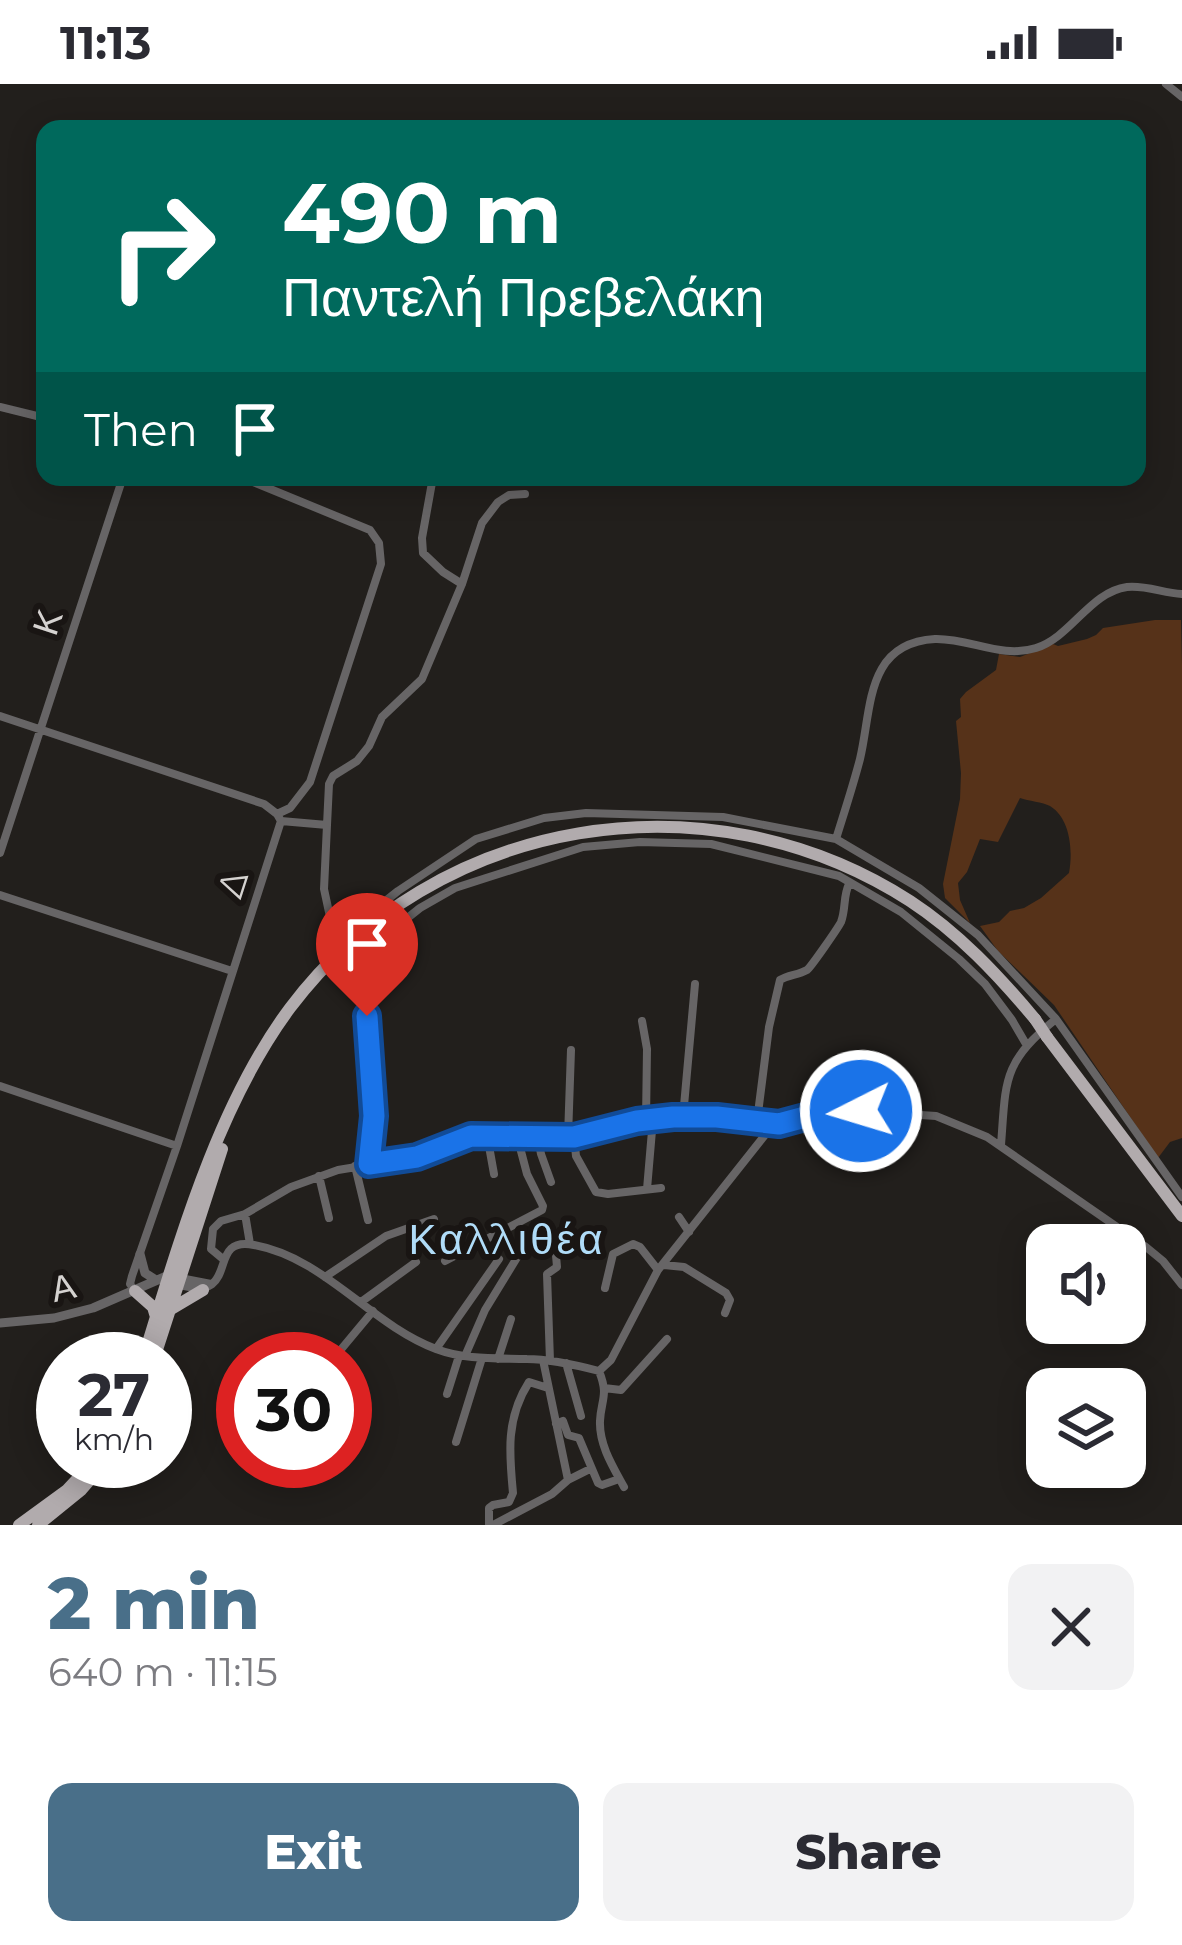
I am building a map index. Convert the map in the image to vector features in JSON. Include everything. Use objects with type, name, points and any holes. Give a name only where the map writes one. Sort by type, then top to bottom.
[{"type":"main road","points":[[151,1332],[223,1147],[226,1126],[253,1067],[290,1009],[342,950],[379,917],[468,867],[523,846],[602,828],[677,826],[798,848],[872,879],[940,922],[1003,981],[1035,1019],[1182,1216]]},
{"type":"main road","points":[[163,1332],[170,1309],[170,1280]]},
{"type":"main road","points":[[170,1309],[208,1287]]},
{"type":"main road","points":[[136,1291],[153,1307],[156,1317]]},
{"type":"main road","points":[[19,1525],[69,1488]]},
{"type":"main road","points":[[38,1525],[83,1488]]},
{"type":"street","points":[[1166,84],[1182,97]]},
{"type":"street","points":[[0,407],[36,416]]},
{"type":"street","name":"Κ","points":[[0,853],[120,486]]},
{"type":"street","name":"Δ","points":[[136,1291],[130,1284],[279,818],[310,782],[381,564],[380,543],[370,530],[263,486]]},
{"type":"street","points":[[431,486],[423,553],[462,584]]},
{"type":"street","points":[[525,494],[508,495],[491,510],[476,536],[462,584],[422,679],[382,717],[357,761],[331,780],[324,890],[333,931],[340,934],[476,839],[544,818],[586,813],[723,817],[836,839],[938,901],[978,934],[1055,1019],[1182,1197]]},
{"type":"street","points":[[836,839],[860,760],[877,676],[896,652],[943,639],[1009,652],[1031,650],[1046,644],[1114,590],[1143,586],[1182,594]]},
{"type":"street","points":[[0,716],[264,804],[279,818],[327,825]]},
{"type":"street","points":[[369,1164],[374,1116],[367,1016],[351,963],[421,908],[455,888],[584,848],[640,842],[710,844],[830,874],[901,912],[959,958],[1003,1007],[1026,1044]]},
{"type":"street","points":[[757,1121],[780,980],[815,962],[842,921],[849,884]]},
{"type":"street","points":[[0,895],[233,971]]},
{"type":"street","points":[[683,1117],[695,984]]},
{"type":"street","points":[[1001,1145],[1009,1076],[1026,1044],[1055,1019]]},
{"type":"street","points":[[641,1021],[647,1049],[647,1190]]},
{"type":"street","points":[[571,1050],[571,1137],[596,1192],[662,1188]]},
{"type":"street","points":[[0,1086],[177,1146]]},
{"type":"street","points":[[223,1259],[211,1249],[213,1229],[221,1221],[245,1214],[319,1176],[355,1166],[400,1162],[471,1136],[571,1137],[649,1119],[683,1117],[779,1124],[835,1112],[915,1114],[953,1122],[1001,1145],[1147,1247],[1182,1285]]},
{"type":"street","points":[[599,1371],[611,1360],[660,1267],[765,1135],[779,1124]]},
{"type":"street","points":[[487,1136],[494,1174]]},
{"type":"street","points":[[445,1261],[542,1210],[517,1136]]},
{"type":"street","points":[[538,1137],[551,1182]]},
{"type":"street","points":[[355,1166],[368,1220]]},
{"type":"street","points":[[319,1176],[329,1218]]},
{"type":"street","points":[[245,1214],[250,1244]]},
{"type":"street","points":[[680,1217],[689,1232]]},
{"type":"street","points":[[325,1277],[386,1236],[434,1219]]},
{"type":"street","points":[[554,1232],[558,1264],[547,1274],[546,1361],[568,1480]]},
{"type":"street","points":[[140,1254],[145,1273],[208,1287],[234,1245],[250,1244],[287,1255],[436,1349],[599,1371]]},
{"type":"street","points":[[605,1288],[613,1255],[633,1244],[660,1267],[684,1267],[726,1293],[730,1300],[724,1313]]},
{"type":"street","points":[[447,1394],[485,1310],[518,1256]]},
{"type":"street","points":[[436,1349],[499,1259]]},
{"type":"street","points":[[361,1302],[416,1262]]},
{"type":"street","name":"Α","points":[[0,1323],[64,1316],[170,1280]]},
{"type":"street","points":[[356,1332],[373,1311]]},
{"type":"street","points":[[498,1359],[511,1319]]},
{"type":"street","points":[[604,1388],[621,1390],[667,1339]]},
{"type":"street","points":[[456,1442],[482,1358]]},
{"type":"street","points":[[566,1363],[581,1416]]},
{"type":"street","points":[[556,1424],[563,1421],[568,1435],[579,1438],[598,1484],[622,1483],[602,1443],[600,1421],[605,1404],[599,1371]]},
{"type":"street","points":[[548,1388],[529,1382],[518,1401],[509,1432],[512,1497],[489,1508],[491,1525],[551,1494],[589,1465],[602,1443]]},
{"type":"shaded area","points":[[1181,620],[1182,665],[1182,1138],[1170,1142],[1158,1158],[1054,1005],[998,951],[980,926],[999,922],[1010,911],[1041,898],[1069,873],[1069,836],[1057,812],[1020,798],[998,842],[980,839],[958,883],[970,923],[945,898],[943,884],[960,799],[956,721],[961,717],[960,699],[996,670],[999,654],[1020,657],[1053,644],[1087,639],[1103,628]]},
{"type":"district","name":"Καλλιθέα","points":[[507,1239]]},
{"type":"route","points":[[367,1016],[374,1116],[369,1164],[400,1162],[471,1136],[574,1137],[673,1117],[779,1124],[820,1113],[861,1111]]}]
